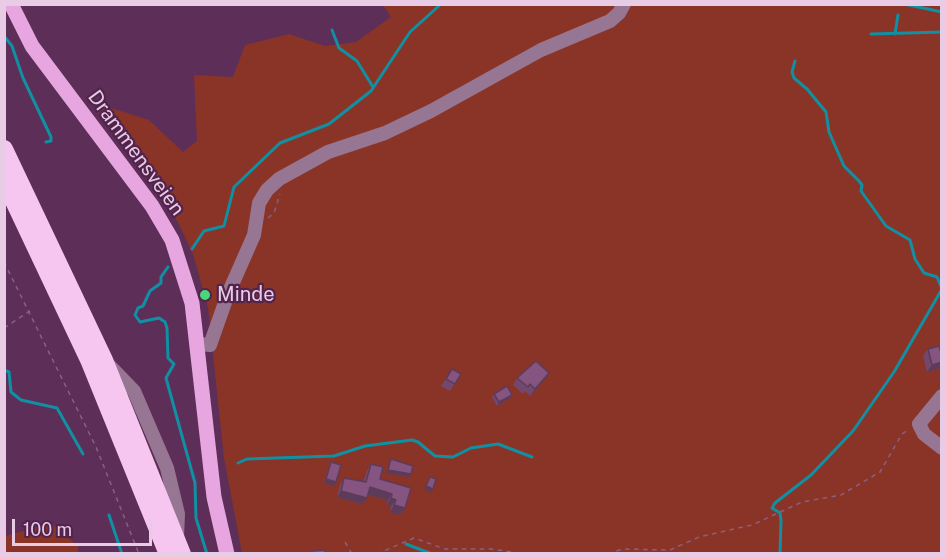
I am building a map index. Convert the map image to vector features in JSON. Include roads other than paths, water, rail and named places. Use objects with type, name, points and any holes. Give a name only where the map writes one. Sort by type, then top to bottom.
[{"type":"highway","points":[[4,149],[104,360],[176,549]]},
{"type":"highway","points":[[4,180],[176,549]]},
{"type":"main road","name":"Drammensveien","points":[[11,4],[21,28],[51,74],[164,224],[186,279],[204,345],[214,497],[226,554]]},
{"type":"street","points":[[204,345],[249,248],[259,203],[267,190],[279,179],[328,152],[385,133],[431,111],[541,50],[610,21],[620,13],[624,4]]},
{"type":"street","points":[[104,360],[134,391],[167,468],[178,514],[176,549]]},
{"type":"street","points":[[942,396],[920,424],[924,434],[942,448]]},
{"type":"waterway","points":[[192,249],[204,231],[224,226],[234,187],[280,143],[329,124],[371,91],[410,32],[441,4]]},
{"type":"waterway","points":[[904,4],[942,12]]},
{"type":"waterway","points":[[895,34],[898,15]]},
{"type":"waterway","points":[[332,30],[339,48],[357,61],[373,87]]},
{"type":"waterway","points":[[871,34],[942,32]]},
{"type":"waterway","points":[[4,36],[12,46],[23,78],[51,137],[51,141],[46,142]]},
{"type":"waterway","points":[[795,61],[792,72],[794,78],[807,89],[826,112],[829,132],[844,166],[862,185],[861,191],[886,226],[910,240],[915,259],[924,273],[937,277],[942,289]]},
{"type":"waterway","points":[[168,267],[161,277],[161,283],[150,291],[143,306],[138,308],[135,315],[140,322],[159,318],[165,322],[167,328],[168,358],[174,364],[166,378],[195,483],[196,518],[207,554]]},
{"type":"waterway","points":[[780,554],[781,520],[780,513],[772,508],[775,503],[811,475],[853,431],[894,372],[942,289]]},
{"type":"waterway","points":[[4,370],[9,372],[11,392],[21,400],[57,408],[83,454]]},
{"type":"waterway","points":[[238,463],[247,459],[334,456],[365,446],[412,440],[435,456],[453,457],[471,448],[498,444],[532,457]]},
{"type":"waterway","points":[[109,515],[122,554]]},
{"type":"waterway","points":[[406,544],[432,554]]},
{"type":"place","name":"Minde","points":[[205,295]]}]
